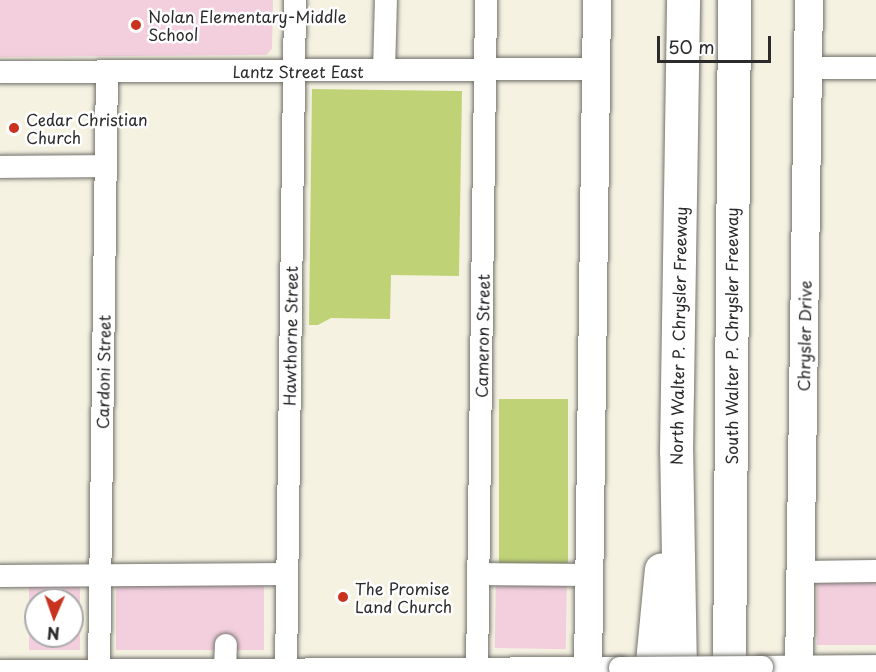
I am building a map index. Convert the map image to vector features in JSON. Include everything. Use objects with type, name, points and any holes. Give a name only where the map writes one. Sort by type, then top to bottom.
[{"type":"highway","name":"North Walter P. Chrysler Freeway","points":[[680,672],[676,451],[683,0]]},
{"type":"highway","name":"South Walter P. Chrysler Freeway","points":[[729,672],[734,0]]},
{"type":"highway","points":[[635,670],[676,451]]},
{"type":"highway","points":[[730,638],[751,669]]},
{"type":"main road","points":[[588,670],[597,0]]},
{"type":"main road","name":"Chrysler Drive","points":[[800,669],[809,0]]},
{"type":"street","name":"Hawthorne Street","points":[[286,671],[295,0]]},
{"type":"street","points":[[384,70],[386,0]]},
{"type":"street","name":"Cameron Street","points":[[477,670],[486,0]]},
{"type":"street","points":[[808,68],[876,68]]},
{"type":"street","name":"Lantz Street East","points":[[0,72],[596,69]]},
{"type":"street","name":"Cardoni Street","points":[[99,671],[107,72]]},
{"type":"street","points":[[0,166],[105,166]]},
{"type":"street","points":[[801,572],[876,571]]},
{"type":"street","points":[[0,576],[100,575],[224,581],[287,574]]},
{"type":"street","points":[[478,574],[589,575]]},
{"type":"street","points":[[225,670],[226,645]]},
{"type":"street","points":[[0,671],[635,670],[876,666]]},
{"type":"shaded area","name":"Nolan Elementary-Middle School","points":[[0,0],[273,0],[272,49],[266,55],[0,57]]},
{"type":"shaded area","points":[[496,577],[567,578],[566,649],[495,648]]},
{"type":"shaded area","points":[[817,577],[876,577],[876,645],[817,645]]},
{"type":"shaded area","points":[[116,579],[264,579],[264,650],[116,650]]},
{"type":"shaded area","points":[[29,582],[80,582],[80,588],[29,588]]},
{"type":"shaded area","points":[[29,648],[80,648],[80,650],[29,650]]},
{"type":"green space","points":[[312,89],[462,91],[459,276],[391,275],[390,319],[331,318],[318,325],[309,325]]},
{"type":"green space","points":[[499,399],[568,399],[568,563],[499,563]]},
{"type":"place","name":"Nolan Elementary-Middle School","points":[[136,25]]},
{"type":"place","name":"Cedar Christian Church","points":[[14,128]]},
{"type":"place","name":"The Promise Land Church","points":[[343,597]]}]
